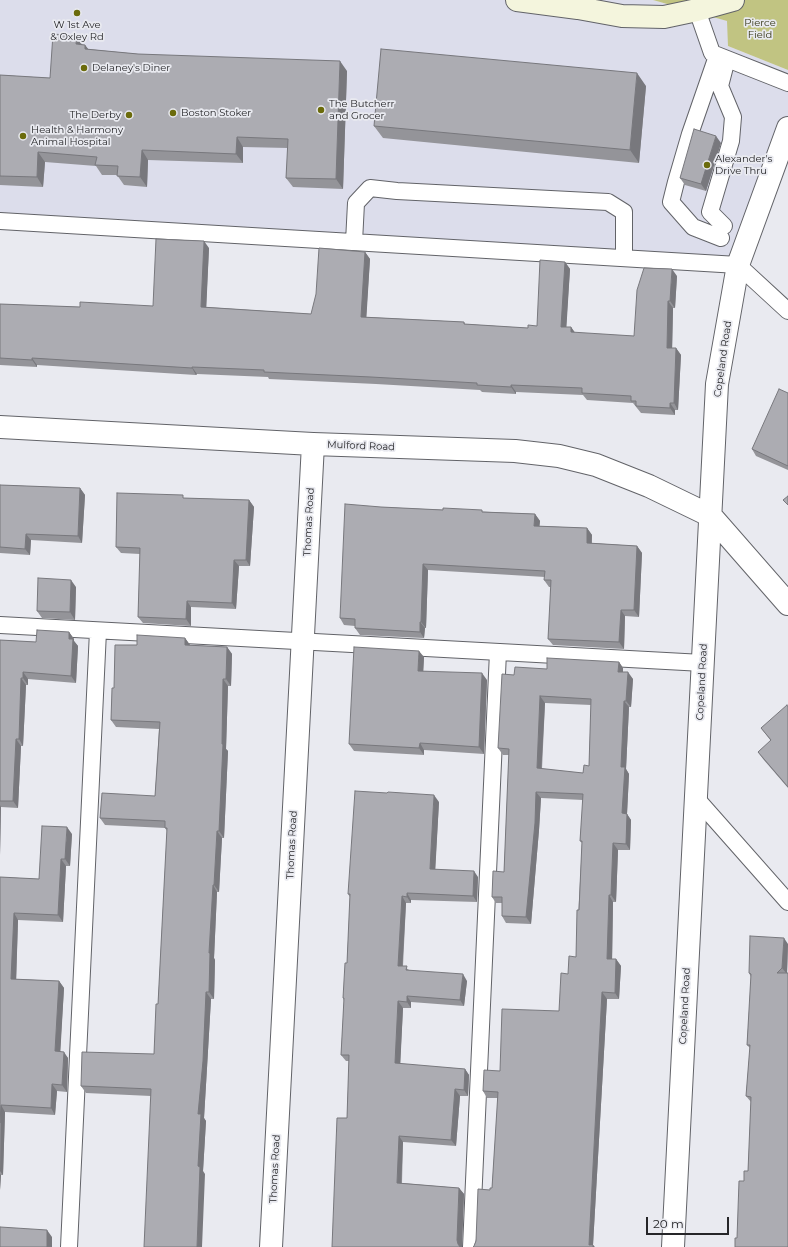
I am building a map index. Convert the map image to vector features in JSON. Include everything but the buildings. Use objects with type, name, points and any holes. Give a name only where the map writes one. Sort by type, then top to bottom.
[{"type":"street","points":[[517,0],[622,16],[664,17],[733,0]]},
{"type":"street","name":"Copeland Road","points":[[673,1247],[717,384],[738,265],[788,128]]},
{"type":"street","name":"Mulford Road","points":[[0,427],[313,444],[515,451],[559,456],[596,465],[649,486],[711,516]]},
{"type":"street","name":"Thomas Road","points":[[271,1247],[313,444]]},
{"type":"street","points":[[711,516],[788,604]]},
{"type":"lane","points":[[697,10],[712,54],[788,84]]},
{"type":"lane","points":[[722,58],[720,86],[732,117],[731,141],[710,212],[723,232],[693,227],[671,202],[690,134],[722,58]]},
{"type":"lane","points":[[354,242],[356,203],[370,188],[397,191],[608,202],[624,212],[624,258]]},
{"type":"lane","points":[[0,222],[738,265],[788,311]]},
{"type":"lane","points":[[0,625],[703,663]]},
{"type":"lane","points":[[69,1247],[98,631]]},
{"type":"lane","points":[[471,1247],[498,652]]},
{"type":"lane","points":[[696,798],[788,902]]},
{"type":"shaded area","points":[[0,0],[653,0],[728,21],[728,46],[788,70],[788,159],[740,263],[0,225]]},
{"type":"green space","name":"Pierce Field","points":[[653,0],[788,0],[788,70],[728,46],[727,21]]},
{"type":"place","name":"W 1st Ave & Oxley Rd","points":[[77,13]]},
{"type":"place","name":"Delaney's Diner","points":[[84,68]]},
{"type":"place","name":"The Butcherr and Grocer","points":[[321,110]]},
{"type":"place","name":"Boston Stoker","points":[[173,113]]},
{"type":"place","name":"The Derby","points":[[129,115]]},
{"type":"place","name":"Health & Harmony Animal Hospital","points":[[23,136]]},
{"type":"place","name":"Alexander's Drive Thru","points":[[707,165]]}]
